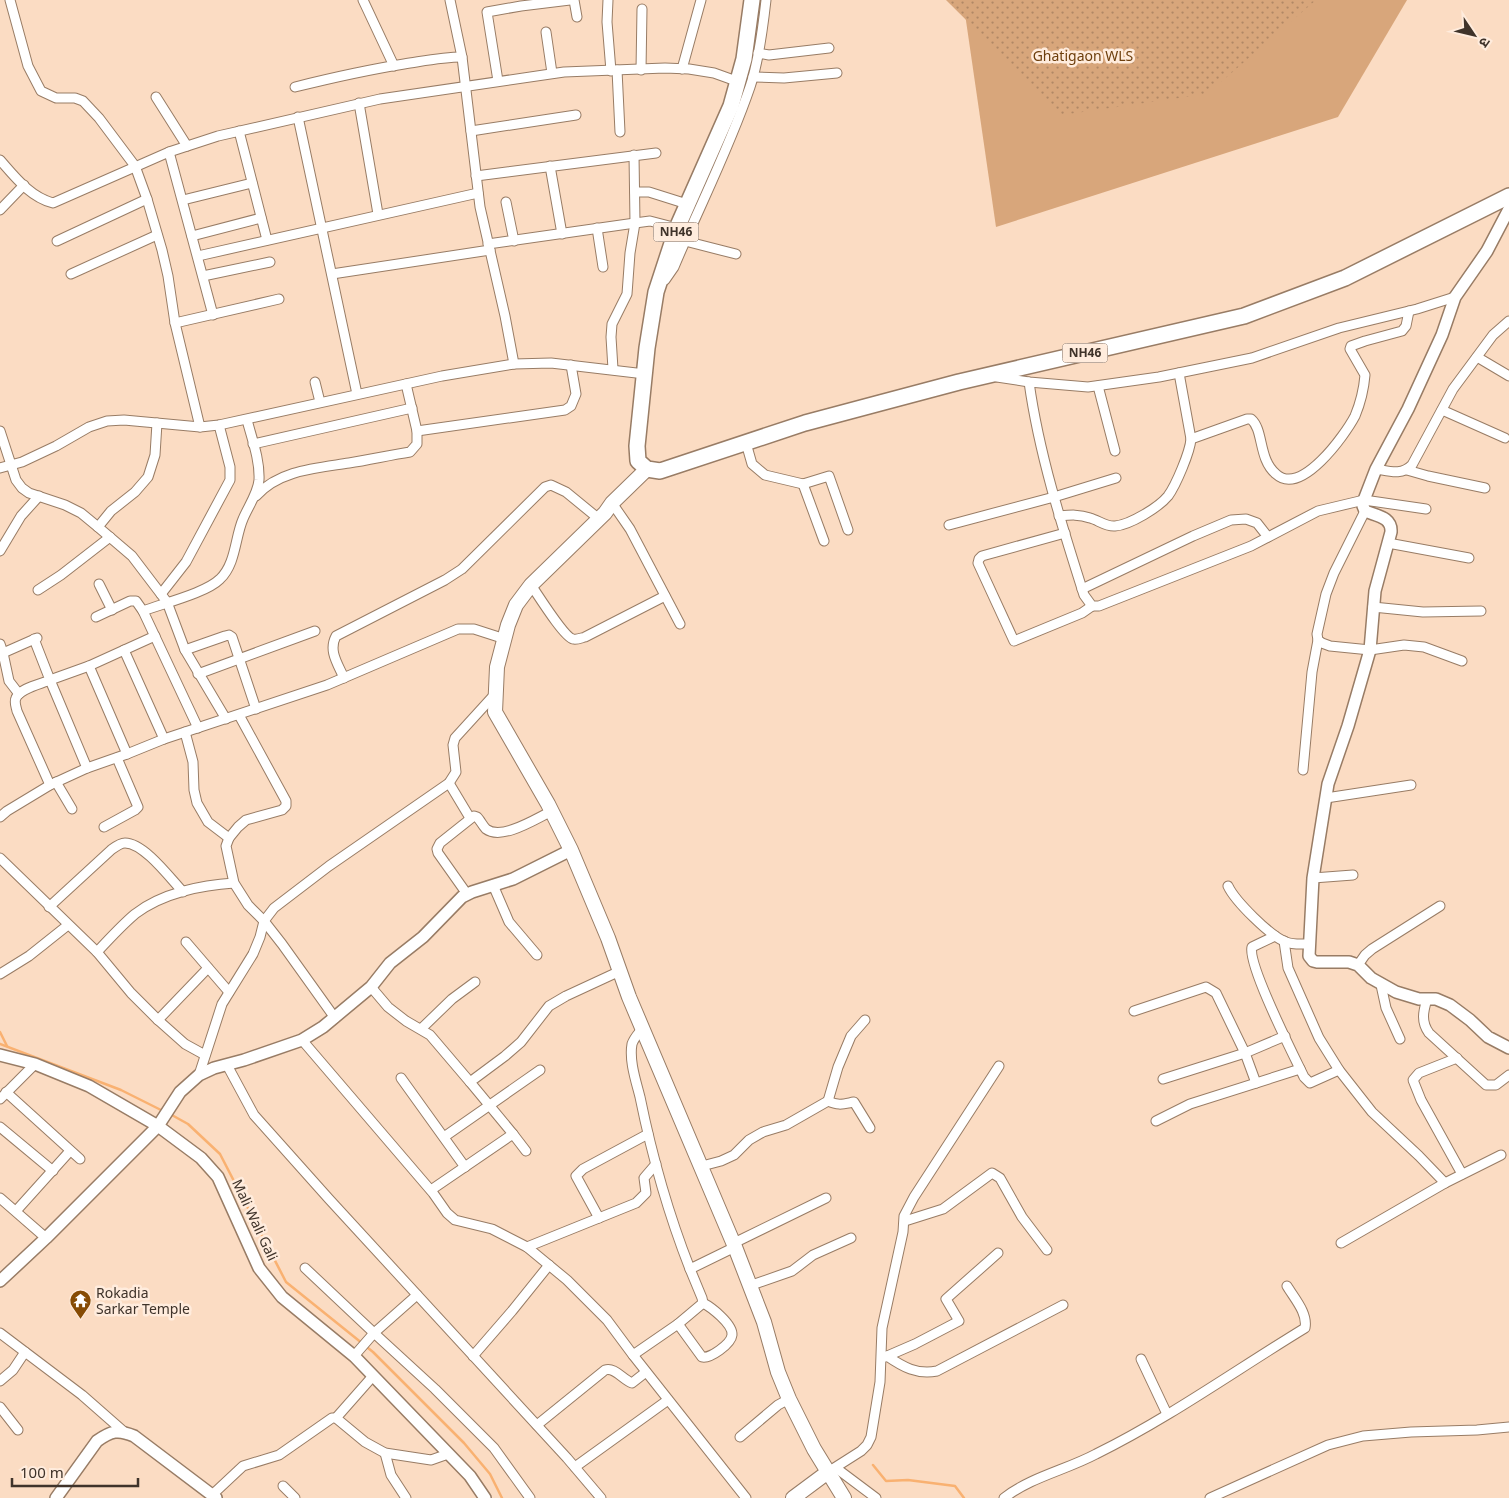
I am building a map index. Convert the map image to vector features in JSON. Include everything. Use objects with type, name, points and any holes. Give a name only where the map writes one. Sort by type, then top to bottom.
[{"type":"highway","name":"NH46","points":[[752,0],[744,59],[746,79],[731,106],[687,204],[681,234],[656,292],[637,446],[638,461],[647,469],[660,471],[804,423],[988,376],[1244,316],[1345,278],[1509,196]]},
{"type":"main road","points":[[647,469],[531,585],[516,605],[497,667],[495,712],[552,811],[572,850],[642,1028],[734,1245],[764,1322],[778,1372],[789,1399],[832,1470],[844,1498]]},
{"type":"main road","points":[[793,1498],[832,1470]]},
{"type":"street","points":[[10,0],[28,66],[41,91],[56,98],[75,98],[83,101],[99,118],[135,166],[147,199],[168,276],[175,324],[200,427]]},
{"type":"street","points":[[362,0],[394,66]]},
{"type":"street","points":[[450,0],[462,57],[478,193],[514,364]]},
{"type":"street","points":[[498,81],[487,12],[570,0]]},
{"type":"street","points":[[574,0],[577,18]]},
{"type":"street","points":[[608,0],[607,22],[620,132]]},
{"type":"street","points":[[682,69],[701,0]]},
{"type":"street","points":[[681,234],[716,173],[746,79],[758,53],[766,0]]},
{"type":"street","points":[[640,70],[642,9]]},
{"type":"street","points":[[546,32],[552,73]]},
{"type":"street","points":[[758,53],[769,55],[829,48]]},
{"type":"street","points":[[295,87],[394,66],[446,57],[462,57]]},
{"type":"street","points":[[0,160],[32,194],[53,203],[135,166],[187,146],[218,136],[359,103],[552,73],[682,69],[746,79],[784,78],[837,73]]},
{"type":"street","points":[[156,97],[187,146]]},
{"type":"street","points":[[359,103],[378,214]]},
{"type":"street","points":[[471,131],[576,115]]},
{"type":"street","points":[[298,117],[357,394]]},
{"type":"street","points":[[239,131],[266,240]]},
{"type":"street","points":[[169,152],[213,315]]},
{"type":"street","points":[[476,176],[656,153]]},
{"type":"street","points":[[613,369],[612,324],[627,294],[630,253],[635,223],[634,155]]},
{"type":"street","points":[[550,166],[562,234]]},
{"type":"street","points":[[183,200],[252,184]]},
{"type":"street","points":[[0,210],[24,185]]},
{"type":"street","points":[[635,192],[649,192],[687,204]]},
{"type":"street","points":[[198,256],[478,193]]},
{"type":"street","points":[[58,241],[147,199]]},
{"type":"street","points":[[506,202],[514,240]]},
{"type":"street","points":[[1303,770],[1312,672],[1318,640],[1316,634],[1326,594],[1334,572],[1365,506],[1376,469],[1408,409],[1442,335],[1455,297],[1487,251],[1509,209]]},
{"type":"street","points":[[192,236],[261,218]]},
{"type":"street","points":[[332,274],[489,247],[514,240],[650,221],[736,254]]},
{"type":"street","points":[[597,228],[603,266]]},
{"type":"street","points":[[71,274],[157,235]]},
{"type":"street","points":[[203,276],[270,262]]},
{"type":"street","points":[[988,376],[1088,387],[1179,373],[1252,358],[1339,328],[1409,311],[1455,297]]},
{"type":"street","points":[[175,324],[279,300]]},
{"type":"street","points":[[1191,439],[1251,419],[1257,426],[1263,453],[1268,465],[1277,475],[1290,479],[1299,476],[1316,466],[1330,453],[1355,415],[1365,375],[1352,355],[1351,346],[1402,331],[1406,326],[1409,311]]},
{"type":"street","points":[[1407,470],[1412,465],[1454,389],[1493,335],[1509,321]]},
{"type":"street","points":[[1477,357],[1509,376]]},
{"type":"street","points":[[7,466],[56,446],[89,427],[107,421],[124,420],[200,427],[219,425],[357,394],[514,364],[551,363],[645,374]]},
{"type":"street","points":[[417,431],[565,410],[571,406],[576,394],[571,365]]},
{"type":"street","points":[[1060,516],[1076,514],[1109,526],[1116,526],[1142,515],[1163,501],[1169,494],[1190,448],[1191,439],[1179,373]]},
{"type":"street","points":[[315,382],[320,402]]},
{"type":"street","points":[[1029,382],[1032,409],[1054,497],[1082,589],[1092,606]]},
{"type":"street","points":[[253,499],[264,487],[272,482],[304,470],[410,452],[417,444],[417,431],[406,384]]},
{"type":"street","points":[[1098,386],[1115,451]]},
{"type":"street","points":[[253,444],[412,408]]},
{"type":"street","points":[[1442,410],[1505,438]]},
{"type":"street","points":[[143,611],[201,591],[220,580],[228,570],[242,520],[259,482],[258,468],[247,420]]},
{"type":"street","points":[[98,527],[111,511],[135,492],[148,478],[155,455],[157,423]]},
{"type":"street","points":[[161,594],[186,562],[230,480],[230,467],[219,425]]},
{"type":"street","points":[[0,431],[7,466],[22,488],[65,505],[81,514],[132,556],[167,602],[185,650],[226,719]]},
{"type":"street","points":[[746,443],[752,464],[765,474],[803,484],[830,476],[848,530]]},
{"type":"street","points":[[1376,469],[1397,472],[1407,470],[1485,488]]},
{"type":"street","points":[[949,525],[1116,478]]},
{"type":"street","points":[[803,484],[824,541]]},
{"type":"street","points":[[344,678],[333,653],[333,642],[336,636],[454,575],[545,487],[551,485],[566,492],[598,519]]},
{"type":"street","points":[[0,551],[21,516],[39,496]]},
{"type":"street","points":[[612,503],[630,529],[680,624]]},
{"type":"street","points":[[1365,506],[1389,521],[1391,525],[1375,591],[1370,650],[1348,726],[1328,784],[1313,878],[1309,956],[1314,961],[1349,962],[1358,965],[1371,978],[1396,992],[1419,999],[1436,999],[1450,1005],[1488,1036],[1509,1048]]},
{"type":"street","points":[[1065,534],[982,556],[979,559],[978,563],[1014,641],[1082,614],[1092,606],[1099,606],[1251,546],[1318,511],[1365,506],[1426,509]]},
{"type":"street","points":[[1082,589],[1231,520],[1246,520],[1257,523],[1268,537]]},
{"type":"street","points":[[38,590],[61,575],[110,537]]},
{"type":"street","points":[[1388,543],[1469,558]]},
{"type":"street","points":[[99,584],[112,610]]},
{"type":"street","points":[[531,585],[563,631],[571,639],[576,640],[665,596]]},
{"type":"street","points":[[96,617],[130,601],[136,601],[143,611],[198,728]]},
{"type":"street","points":[[1374,607],[1423,612],[1481,611]]},
{"type":"street","points":[[0,817],[53,783],[87,768],[164,739],[344,678],[458,629],[474,629],[505,639]]},
{"type":"street","points":[[198,674],[315,631]]},
{"type":"street","points":[[185,650],[229,635],[232,637],[256,709]]},
{"type":"street","points":[[72,809],[53,783],[17,710],[15,702],[19,694],[89,666],[155,636]]},
{"type":"street","points":[[19,694],[9,681],[1,649],[35,638],[50,680],[87,768]]},
{"type":"street","points":[[1318,640],[1330,646],[1370,650],[1404,644],[1424,647],[1462,661]]},
{"type":"street","points":[[124,650],[164,739]]},
{"type":"street","points":[[89,666],[127,754]]},
{"type":"street","points":[[199,1075],[222,1004],[253,954],[264,920],[274,908],[329,866],[449,783],[456,772],[453,745],[455,738],[496,692]]},
{"type":"street","points":[[239,715],[284,795],[286,806],[282,810],[246,820],[228,838],[226,846],[234,883],[239,894],[264,920],[335,1018]]},
{"type":"street","points":[[185,732],[193,762],[194,790],[197,803],[208,822],[228,838]]},
{"type":"street","points":[[104,827],[138,807],[117,758]]},
{"type":"street","points":[[449,783],[470,818]]},
{"type":"street","points":[[1326,798],[1411,785]]},
{"type":"street","points":[[466,894],[438,853],[437,849],[440,842],[470,818],[477,817],[485,828],[502,832],[518,828],[552,811]]},
{"type":"street","points":[[49,907],[118,844],[125,843],[139,848],[151,858],[182,892]]},
{"type":"street","points":[[0,1281],[46,1238],[158,1126],[180,1092],[199,1075],[214,1068],[302,1040],[335,1018],[371,987],[390,963],[422,937],[466,894],[513,880],[572,850]]},
{"type":"street","points":[[2,863],[97,952],[125,987],[158,1020],[185,1044],[205,1054]]},
{"type":"street","points":[[1313,878],[1353,875]]},
{"type":"street","points":[[97,952],[136,914],[154,903],[210,884],[234,883]]},
{"type":"street","points":[[493,885],[509,922],[537,955]]},
{"type":"street","points":[[1228,886],[1231,894],[1238,902],[1275,936],[1290,943],[1309,944]]},
{"type":"street","points":[[1358,965],[1372,949],[1440,906]]},
{"type":"street","points":[[0,974],[29,956],[68,925]]},
{"type":"street","points":[[1275,936],[1252,947],[1252,955],[1262,985],[1300,1069],[1310,1083],[1339,1070]]},
{"type":"street","points":[[1284,941],[1288,968],[1319,1038],[1339,1070],[1372,1112],[1420,1156],[1445,1183]]},
{"type":"street","points":[[186,942],[229,992]]},
{"type":"street","points":[[158,1020],[208,968]]},
{"type":"street","points":[[470,1082],[483,1074],[521,1042],[549,1006],[620,971]]},
{"type":"street","points":[[421,1029],[452,999],[474,982]]},
{"type":"street","points":[[1381,985],[1386,1008],[1400,1039]]},
{"type":"street","points":[[371,987],[388,1007],[406,1021],[430,1035],[491,1105],[526,1151]]},
{"type":"street","points":[[1134,1011],[1206,987],[1216,994],[1245,1054],[1256,1083]]},
{"type":"street","points":[[1427,999],[1423,1013],[1424,1026],[1429,1033],[1486,1085],[1496,1085],[1509,1075]]},
{"type":"street","points":[[702,1166],[734,1155],[749,1140],[763,1132],[786,1125],[828,1101],[847,1044],[851,1036],[865,1020]]},
{"type":"street","points":[[642,1028],[634,1038],[632,1052],[635,1077],[664,1196],[703,1303],[715,1310],[731,1330],[732,1335],[714,1355],[707,1358],[702,1357],[678,1324]]},
{"type":"street","points":[[1163,1079],[1245,1054],[1286,1036]]},
{"type":"street","points":[[302,1040],[431,1190],[447,1213],[455,1220],[492,1230],[527,1246],[608,1320],[646,1372],[746,1498]]},
{"type":"street","name":"Mali Wali Gali","points":[[0,1055],[35,1064],[89,1086],[158,1126],[201,1158],[218,1177],[259,1268],[282,1296],[357,1352],[373,1376],[470,1476],[485,1498]]},
{"type":"street","points":[[1457,1058],[1419,1073],[1413,1080],[1421,1100],[1462,1174]]},
{"type":"street","points":[[35,1064],[3,1096],[80,1159]]},
{"type":"street","points":[[227,1065],[254,1115],[537,1425],[600,1498]]},
{"type":"street","points":[[876,1498],[832,1470],[867,1446],[871,1437],[884,1358],[882,1328],[895,1272],[905,1221],[904,1216],[914,1197],[999,1066]]},
{"type":"street","points":[[1156,1121],[1190,1104],[1300,1069]]},
{"type":"street","points":[[444,1137],[540,1070]]},
{"type":"street","points":[[401,1078],[465,1167]]},
{"type":"street","points":[[828,1101],[842,1106],[854,1102],[870,1128]]},
{"type":"street","points":[[0,1127],[53,1171]]},
{"type":"street","points":[[431,1190],[513,1134]]},
{"type":"street","points":[[599,1218],[576,1176],[583,1169],[648,1134]]},
{"type":"street","points":[[16,1211],[70,1150]]},
{"type":"street","points":[[1341,1242],[1445,1183],[1501,1155]]},
{"type":"street","points":[[527,1246],[636,1203],[646,1193],[647,1188],[644,1178],[656,1164]]},
{"type":"street","points":[[905,1221],[943,1209],[992,1172],[1000,1178],[1022,1217],[1047,1250]]},
{"type":"street","points":[[0,1198],[46,1238]]},
{"type":"street","points":[[690,1269],[826,1198]]},
{"type":"street","points":[[749,1286],[792,1271],[813,1255],[851,1238]]},
{"type":"street","points":[[884,1358],[959,1321],[946,1299],[998,1253]]},
{"type":"street","points":[[473,1356],[549,1265]]},
{"type":"street","points":[[304,1268],[435,1390],[494,1448],[530,1498]]},
{"type":"street","points":[[1004,1498],[1044,1476],[1097,1454],[1167,1414],[1305,1328],[1306,1320],[1304,1314],[1287,1286]]},
{"type":"street","points":[[357,1352],[366,1340],[417,1295]]},
{"type":"street","points":[[633,1355],[678,1324],[703,1303]]},
{"type":"street","points":[[884,1358],[926,1374],[936,1371],[1063,1305]]},
{"type":"street","points":[[0,1333],[82,1394],[123,1431],[134,1436],[214,1496],[243,1466],[279,1455],[327,1420],[336,1418],[373,1376]]},
{"type":"street","points":[[0,1381],[13,1370],[25,1352]]},
{"type":"street","points":[[1141,1359],[1167,1414]]},
{"type":"street","points":[[537,1425],[608,1368],[632,1383],[646,1372]]},
{"type":"street","points":[[740,1437],[778,1405],[789,1399]]},
{"type":"street","points":[[574,1466],[668,1400]]},
{"type":"street","points":[[0,1407],[18,1430]]},
{"type":"street","points":[[336,1418],[365,1442],[385,1453],[431,1460],[448,1454]]},
{"type":"street","points":[[1210,1498],[1328,1444],[1363,1436],[1509,1427]]},
{"type":"street","points":[[56,1498],[97,1441],[106,1434],[123,1431]]},
{"type":"street","points":[[385,1453],[390,1475],[406,1498]]},
{"type":"street","points":[[283,1486],[295,1498]]},
{"type":"green space","name":"Ghatigaon WLS","points":[[946,0],[1316,0],[1207,94],[1062,115]]},
{"type":"green space","points":[[963,0],[1407,0],[1338,117],[996,227]]},
{"type":"waterway","points":[[0,1032],[7,1046]]},
{"type":"waterway","points":[[0,1044],[121,1090],[163,1111]]},
{"type":"waterway","points":[[170,1114],[188,1124],[220,1154],[286,1282],[373,1352],[464,1443],[490,1474],[502,1498]]},
{"type":"waterway","points":[[873,1465],[886,1481],[908,1480],[955,1486],[964,1498]]},
{"type":"place","name":"Rokadia Sarkar Temple","points":[[80,1320]]}]
